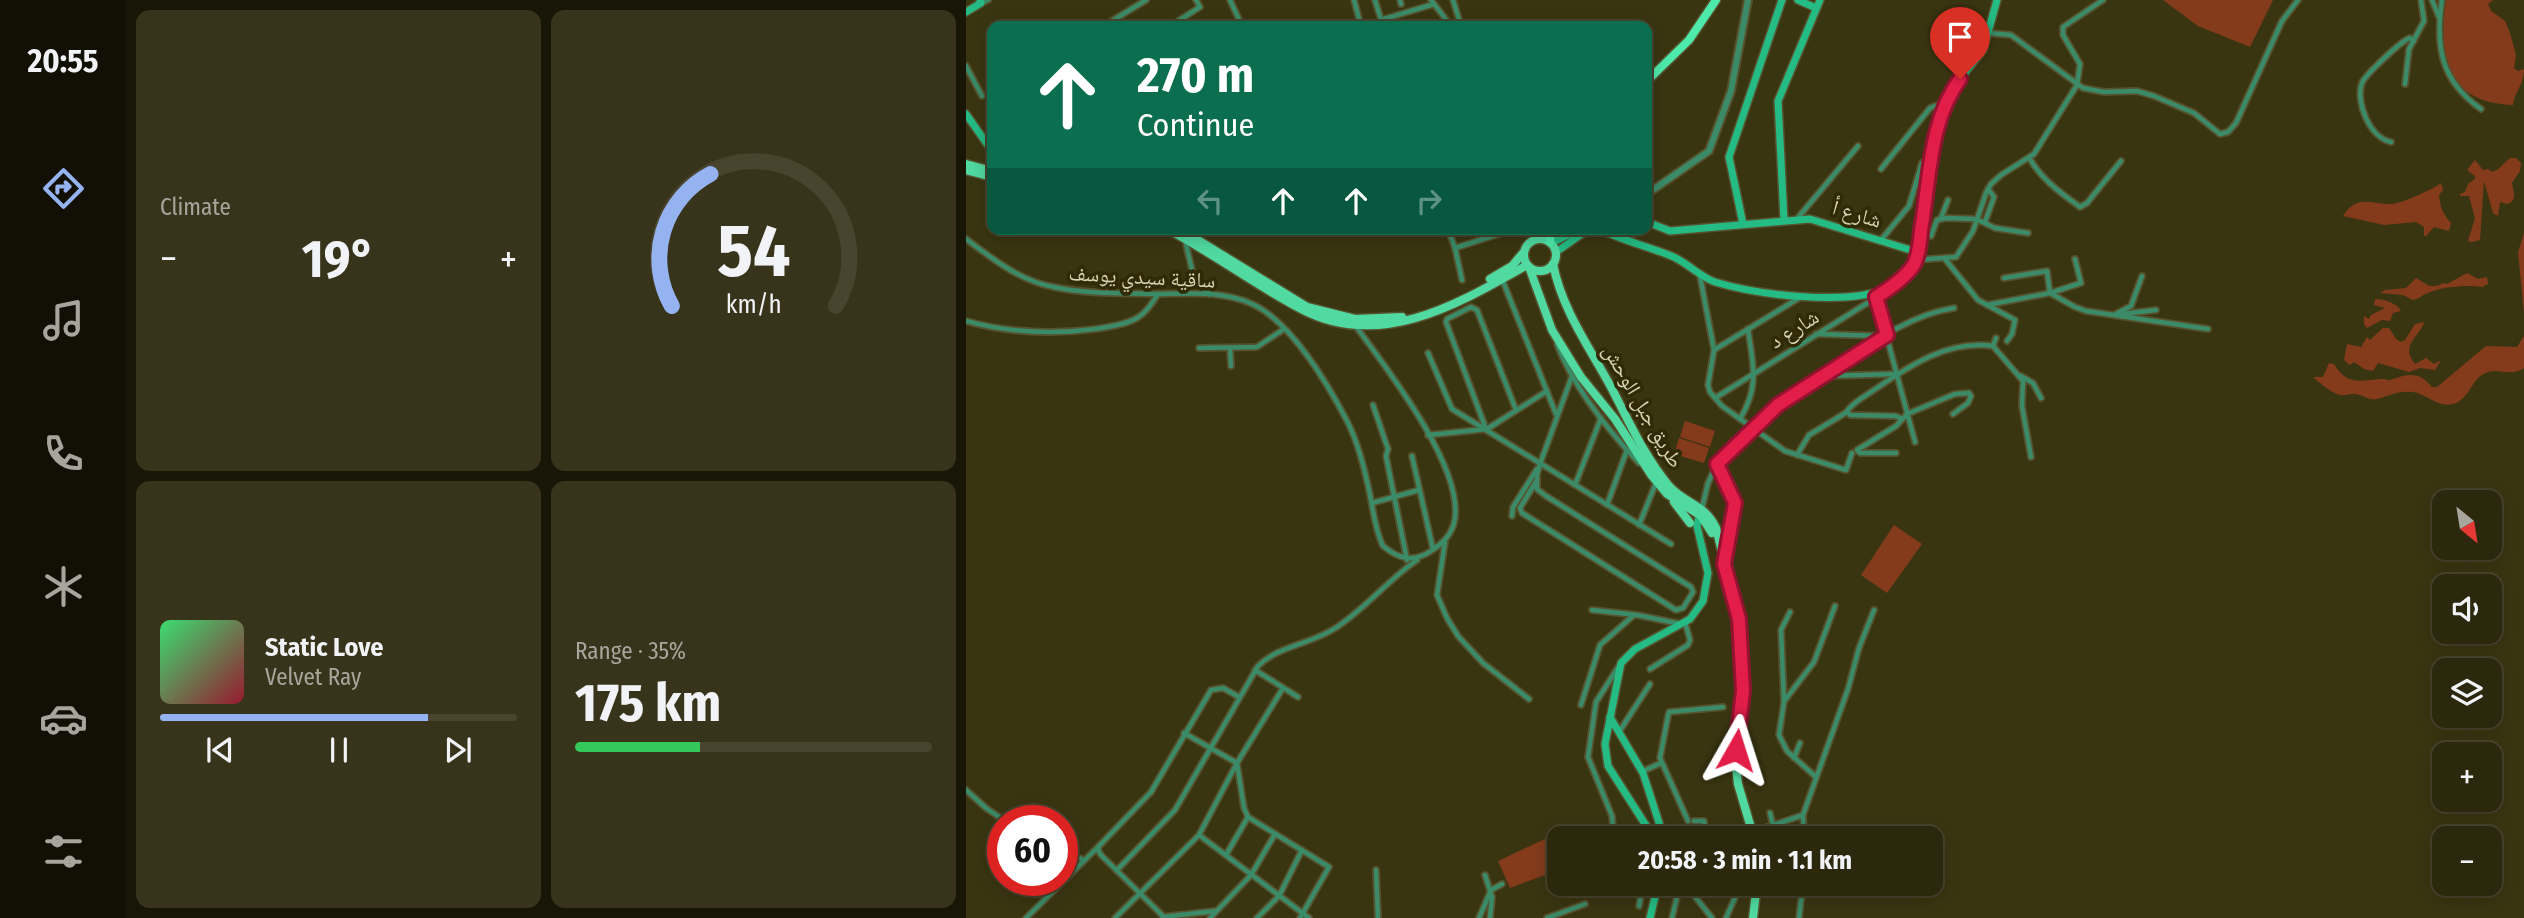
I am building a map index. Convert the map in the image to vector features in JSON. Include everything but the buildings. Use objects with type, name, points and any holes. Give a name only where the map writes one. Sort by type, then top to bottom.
[{"type":"highway","points":[[1652,76],[1689,40],[1716,0]]},
{"type":"highway","points":[[1551,235],[1552,246]]},
{"type":"main road","points":[[1743,224],[1729,157],[1782,0]]},
{"type":"main road","points":[[1800,0],[1816,8]]},
{"type":"main road","points":[[1784,220],[1778,101],[1820,0]]},
{"type":"main road","points":[[1612,235],[1672,255],[1721,284],[1766,292],[1837,296],[1875,295],[1892,288],[1913,266],[1916,256],[1931,159],[1946,102],[1954,87],[1983,50],[1997,0]]},
{"type":"main road","points":[[966,12],[983,1]]},
{"type":"main road","points":[[966,114],[987,144]]},
{"type":"main road","points":[[966,164],[987,170]]},
{"type":"main road","points":[[966,170],[987,176]]},
{"type":"main road","name":"شارع أ","points":[[1652,224],[1670,231],[1784,220],[1819,220],[1881,240],[1916,256]]},
{"type":"main road","points":[[1187,235],[1307,306],[1355,322],[1375,323],[1420,318],[1456,309],[1502,278],[1528,266],[1542,271],[1553,264],[1552,246],[1544,239],[1533,240],[1527,244],[1512,266],[1442,307],[1375,323]]},
{"type":"main road","points":[[1552,246],[1570,235]]},
{"type":"main road","points":[[1552,246],[1576,235]]},
{"type":"main road","points":[[1523,253],[1528,266]]},
{"type":"main road","name":"طريق جبل الوحش","points":[[1553,264],[1559,290],[1570,316],[1633,430],[1670,487],[1697,510],[1710,515],[1739,619],[1743,691],[1736,766],[1738,784],[1750,826]]},
{"type":"main road","name":"طريق جبل الوحش","points":[[1528,266],[1552,330],[1581,377],[1615,419],[1654,479]]},
{"type":"main road","points":[[1646,826],[1608,766],[1605,752],[1609,716],[1621,663],[1635,649],[1684,623],[1700,607],[1708,580],[1708,565],[1693,525],[1654,479]]},
{"type":"main road","points":[[1673,500],[1697,510],[1708,524],[1723,560]]},
{"type":"main road","points":[[1693,525],[1697,510]]},
{"type":"main road","points":[[1693,525],[1708,524]]},
{"type":"main road","points":[[1609,716],[1642,772],[1660,826]]},
{"type":"main road","points":[[1650,918],[1655,896]]},
{"type":"main road","points":[[1753,918],[1756,896]]},
{"type":"street","points":[[1112,21],[1146,0]]},
{"type":"street","points":[[1178,21],[1200,7],[1196,0]]},
{"type":"street","points":[[1230,0],[1240,21]]},
{"type":"street","points":[[1354,0],[1360,21]]},
{"type":"street","points":[[1375,0],[1381,20],[1432,2],[1447,21]]},
{"type":"street","points":[[1453,0],[1459,21]]},
{"type":"street","points":[[1652,191],[1709,151],[1731,91],[1748,0]]},
{"type":"street","points":[[1916,256],[1953,258],[1958,254],[1973,231],[1988,189],[2001,175],[2030,159],[2077,85],[2080,64],[2062,31],[2066,23],[2103,0]]},
{"type":"street","points":[[1989,33],[2011,35],[2077,85],[2104,92],[2137,91],[2154,96],[2194,113],[2217,133],[2225,133],[2236,123],[2282,21],[2298,0]]},
{"type":"street","points":[[2405,84],[2409,49],[2424,21],[2421,0]]},
{"type":"street","points":[[2432,0],[2440,17]]},
{"type":"street","points":[[2442,0],[2440,41],[2448,75],[2457,89],[2481,109]]},
{"type":"street","points":[[2391,142],[2373,132],[2361,100],[2361,85],[2367,74],[2399,43],[2410,38],[2414,41]]},
{"type":"street","points":[[966,66],[982,96]]},
{"type":"street","points":[[1881,169],[1930,108],[1946,102]]},
{"type":"street","points":[[1796,220],[1858,146]]},
{"type":"street","points":[[1881,240],[1909,206],[1922,163],[1931,159]]},
{"type":"street","points":[[2030,159],[2049,184],[2080,207],[2087,203],[2121,161]]},
{"type":"street","points":[[1985,222],[1994,197],[1988,189]]},
{"type":"street","points":[[1931,236],[1948,200]]},
{"type":"street","points":[[1941,218],[1976,219],[1995,228],[2028,233]]},
{"type":"street","points":[[1184,235],[1193,274],[1210,294]]},
{"type":"street","points":[[1450,235],[1462,280]]},
{"type":"street","points":[[1455,248],[1496,235]]},
{"type":"street","name":"ساقية سيدي يوسف","points":[[966,239],[1003,266],[1051,287],[1078,291],[1210,294],[1244,301],[1263,310],[1284,329],[1327,386],[1348,422],[1382,547],[1395,556],[1407,559]]},
{"type":"street","points":[[1945,258],[1978,300],[2015,320],[2007,341]]},
{"type":"street","points":[[1987,305],[2081,283],[2075,259]]},
{"type":"street","points":[[2004,278],[2047,271],[2050,292]]},
{"type":"street","points":[[1699,272],[1714,350],[1707,378],[1710,392],[1715,398],[1780,448],[1797,455],[1846,470],[1852,453]]},
{"type":"street","points":[[1186,292],[1193,274]]},
{"type":"street","points":[[2114,315],[2131,306],[2142,276]]},
{"type":"street","points":[[1502,278],[1556,415]]},
{"type":"street","points":[[2050,292],[2075,307],[2208,329]]},
{"type":"street","points":[[966,321],[1023,333],[1052,334],[1088,330],[1121,324],[1136,318],[1149,308],[1158,294]]},
{"type":"street","points":[[1714,350],[1803,295]]},
{"type":"street","points":[[1875,295],[1915,442]]},
{"type":"street","name":"شارع د","points":[[1715,398],[1875,295]]},
{"type":"street","points":[[1487,429],[1446,323],[1456,309],[1471,307],[1477,310],[1516,410]]},
{"type":"street","points":[[1697,510],[1706,497],[1707,483],[1717,464],[1778,405],[1887,335],[1925,315],[1954,308]]},
{"type":"street","points":[[2114,315],[2156,310]]},
{"type":"street","points":[[1117,870],[1170,817],[1255,670],[1270,656],[1336,628],[1408,566],[1445,540],[1451,531],[1455,518],[1453,488],[1428,435],[1355,322]]},
{"type":"street","points":[[1368,341],[1375,323]]},
{"type":"street","points":[[1740,419],[1754,387],[1748,328]]},
{"type":"street","points":[[1199,348],[1257,347],[1284,329]]},
{"type":"street","name":"طريق جبل الوحش","points":[[1552,330],[1572,376],[1627,450],[1654,479]]},
{"type":"street","points":[[1816,334],[1887,335]]},
{"type":"street","points":[[1993,346],[1996,338]]},
{"type":"street","points":[[1797,455],[1809,435],[1847,412],[1849,407],[1896,374],[1948,349],[1975,345],[1993,346],[2021,376],[2033,383],[2041,398]]},
{"type":"street","points":[[1230,348],[1231,366]]},
{"type":"street","points":[[1428,353],[1452,409],[1671,544]]},
{"type":"street","points":[[1826,376],[1896,374]]},
{"type":"street","points":[[1536,480],[1540,492],[1691,587],[1693,592],[1683,608],[1676,610],[1522,513],[1520,508],[1536,480],[1556,415],[1572,376]]},
{"type":"street","points":[[2021,376],[2024,385],[2022,406],[2031,457]]},
{"type":"street","points":[[1428,435],[1487,429],[1547,391]]},
{"type":"street","points":[[1896,453],[1860,453],[1857,450],[1896,426],[1907,414],[1955,394],[1969,393],[1968,403],[1953,414]]},
{"type":"street","points":[[1373,405],[1388,450],[1408,566]]},
{"type":"street","points":[[1847,412],[1850,415],[1896,416],[1902,419]]},
{"type":"street","points":[[1575,485],[1601,417]]},
{"type":"street","points":[[1607,505],[1627,450]]},
{"type":"street","points":[[1412,456],[1433,550]]},
{"type":"street","points":[[1512,516],[1513,507],[1540,464]]},
{"type":"street","points":[[1717,464],[1735,503],[1723,560]]},
{"type":"street","points":[[1639,525],[1654,479]]},
{"type":"street","points":[[1372,503],[1419,490]]},
{"type":"street","points":[[1445,540],[1437,595],[1447,618],[1458,636],[1483,663],[1529,699]]},
{"type":"street","points":[[1407,559],[1420,558],[1433,550]]},
{"type":"street","points":[[1784,702],[1814,662],[1835,606]]},
{"type":"street","points":[[1592,610],[1684,623],[1690,640],[1688,645],[1650,669]]},
{"type":"street","points":[[1803,826],[1803,815],[1874,610]]},
{"type":"street","points":[[1790,612],[1781,630],[1784,702],[1779,735],[1783,746],[1816,777]]},
{"type":"street","points":[[1581,705],[1600,645],[1634,615]]},
{"type":"street","points":[[1613,826],[1612,816],[1588,757],[1596,702],[1621,663]]},
{"type":"street","points":[[1255,670],[1298,696]]},
{"type":"street","points":[[1619,732],[1650,684]]},
{"type":"street","points":[[1026,918],[1151,792],[1211,690],[1223,688],[1238,697]]},
{"type":"street","points":[[1115,918],[1199,835],[1237,762],[1283,688]]},
{"type":"street","points":[[1705,826],[1704,821],[1691,821],[1661,763],[1660,753],[1670,712],[1723,706]]},
{"type":"street","points":[[1184,733],[1237,762]]},
{"type":"street","points":[[1794,758],[1800,743]]},
{"type":"street","points":[[1237,762],[1244,808],[1248,817],[1329,867],[1301,916]]},
{"type":"street","points":[[1642,772],[1661,763]]},
{"type":"street","points":[[966,790],[987,809]]},
{"type":"street","points":[[1770,813],[1773,825],[1803,815]]},
{"type":"street","points":[[1226,855],[1248,817]]},
{"type":"street","points":[[1210,918],[1251,875],[1275,834]]},
{"type":"street","points":[[1199,835],[1301,916],[1309,918]]},
{"type":"street","points":[[1099,846],[1098,850],[1162,917],[1216,911]]},
{"type":"street","points":[[1257,918],[1279,896],[1302,850]]},
{"type":"street","points":[[1078,858],[1084,860]]},
{"type":"street","points":[[1376,870],[1378,918]]},
{"type":"street","points":[[1485,875],[1491,890],[1490,918]]},
{"type":"street","points":[[1479,918],[1491,890],[1502,884]]},
{"type":"street","points":[[1639,906],[1641,896]]},
{"type":"street","points":[[1672,918],[1679,896]]},
{"type":"street","points":[[1694,896],[1712,918]]},
{"type":"street","points":[[1726,918],[1736,896]]},
{"type":"street","points":[[1799,918],[1802,896]]},
{"type":"street","points":[[1547,918],[1585,904]]},
{"type":"shaded area","points":[[2163,0],[2273,0],[2250,47],[2198,26]]},
{"type":"shaded area","points":[[2446,0],[2493,0],[2488,4],[2491,11],[2505,21],[2510,33],[2516,55],[2514,68],[2518,71],[2524,69],[2513,105],[2474,96],[2461,86],[2452,73],[2446,58],[2444,40]]},
{"type":"shaded area","points":[[2510,158],[2516,158],[2521,163],[2520,171],[2512,183],[2513,201],[2507,204],[2500,202],[2498,216],[2493,213],[2484,181],[2480,240],[2468,241],[2475,218],[2469,196],[2460,194],[2465,192],[2475,176],[2467,170],[2475,160],[2483,170],[2492,172]]},
{"type":"shaded area","points":[[2441,183],[2443,190],[2439,199],[2442,210],[2451,223],[2449,231],[2434,227],[2424,236],[2424,227],[2416,222],[2384,225],[2343,216],[2353,205],[2365,202],[2396,203]]},
{"type":"shaded area","points":[[2524,233],[2524,312],[2518,252]]},
{"type":"shaded area","points":[[2467,273],[2478,279],[2487,277],[2488,284],[2482,287],[2441,289],[2413,300],[2403,295],[2380,293],[2406,288],[2416,278],[2435,286],[2447,284]]},
{"type":"shaded area","points":[[2375,299],[2390,302],[2401,311],[2393,313],[2390,321],[2382,320],[2367,328],[2364,316],[2369,319],[2371,315],[2385,308],[2374,305]]},
{"type":"shaded area","points":[[2424,322],[2409,351],[2415,364],[2426,358],[2434,364],[2441,360],[2435,370],[2420,368],[2409,372],[2378,363],[2373,371],[2354,362],[2350,365],[2344,360],[2347,344],[2361,347],[2367,337],[2370,340],[2383,328],[2389,328],[2401,342],[2415,324]]},
{"type":"shaded area","points":[[2524,336],[2524,368],[2515,372],[2488,372],[2478,379],[2459,402],[2448,405],[2413,392],[2401,392],[2377,399],[2356,394],[2340,395],[2313,377],[2323,377],[2329,363],[2334,364],[2350,379],[2389,380],[2414,375],[2432,387],[2437,387],[2486,346],[2517,347]]},
{"type":"shaded area","points":[[1685,421],[1715,431],[1710,447],[1680,437]]},
{"type":"shaded area","points":[[1679,438],[1709,448],[1704,463],[1674,454]]},
{"type":"shaded area","points":[[1894,525],[1922,544],[1887,593],[1861,575]]},
{"type":"shaded area","points":[[1547,838],[1547,874],[1510,888],[1498,861]]},
{"type":"route","points":[[1736,750],[1743,691],[1739,619],[1724,564],[1735,503],[1717,464],[1778,405],[1887,335],[1876,297],[1892,288],[1913,266],[1921,232],[1935,138],[1947,100],[1960,79]]}]
